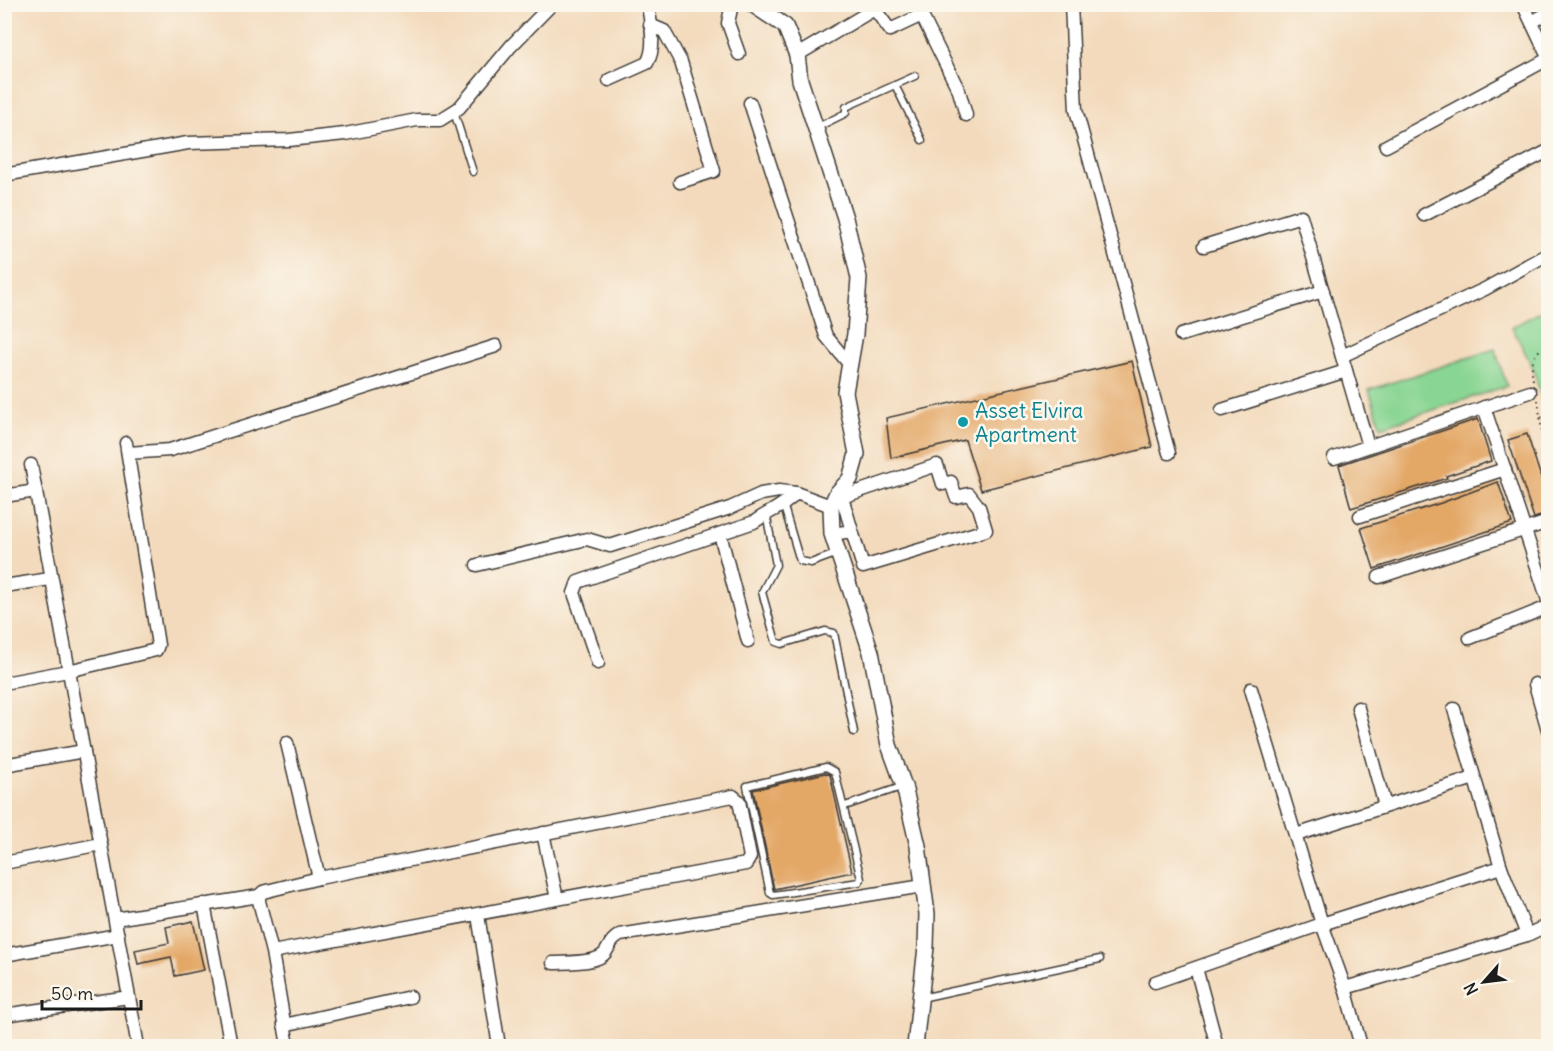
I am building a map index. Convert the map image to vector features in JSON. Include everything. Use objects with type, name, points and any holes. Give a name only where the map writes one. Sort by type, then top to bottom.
[{"type":"street","points":[[4,175],[188,143],[289,140],[345,134],[417,120],[440,120],[454,112],[511,46],[552,4]]},
{"type":"street","points":[[609,80],[647,63],[652,46],[648,4]]},
{"type":"street","points":[[732,4],[728,23],[739,54]]},
{"type":"street","points":[[752,4],[785,26],[798,55],[800,80],[846,218],[859,278],[845,393],[857,454],[850,479],[837,493],[831,506],[832,534],[872,652],[889,745],[904,786],[918,846],[927,914],[926,946],[915,1047]]},
{"type":"street","points":[[1071,4],[1076,110],[1169,453]]},
{"type":"street","points":[[1386,146],[1548,58],[1523,4]]},
{"type":"street","points":[[798,55],[871,11],[876,11],[890,30],[919,10],[959,91],[966,115]]},
{"type":"street","points":[[1532,22],[1548,13]]},
{"type":"street","points":[[650,25],[664,31],[681,62],[714,171],[680,182]]},
{"type":"street","points":[[750,103],[826,336],[850,365]]},
{"type":"street","points":[[1424,215],[1548,151]]},
{"type":"street","points":[[1204,246],[1300,216],[1368,446]]},
{"type":"street","points":[[1342,356],[1485,289],[1548,254]]},
{"type":"street","points":[[1181,335],[1323,291]]},
{"type":"street","points":[[4,682],[68,671],[153,652],[158,645],[127,448],[170,450],[496,346]]},
{"type":"street","points":[[1222,410],[1346,371]]},
{"type":"street","points":[[1334,458],[1530,392]]},
{"type":"street","points":[[1484,407],[1548,600]]},
{"type":"street","points":[[31,465],[50,579],[138,1047]]},
{"type":"street","points":[[938,465],[943,484],[951,482],[956,497],[969,494],[979,507],[986,530],[863,567],[852,531],[842,496],[938,465]]},
{"type":"street","points":[[1360,516],[1505,469]]},
{"type":"street","points":[[4,496],[36,491]]},
{"type":"street","points":[[477,565],[587,539],[610,546],[730,508],[761,494],[779,491],[796,493],[831,506]]},
{"type":"street","points":[[598,663],[574,593],[578,582],[754,522],[766,513],[784,507],[796,493]]},
{"type":"street","points":[[1379,577],[1548,522]]},
{"type":"street","points":[[832,534],[852,531]]},
{"type":"street","points":[[720,534],[748,641]]},
{"type":"street","points":[[4,586],[50,579]]},
{"type":"street","points":[[1470,638],[1548,607]]},
{"type":"street","points":[[1535,684],[1548,730]]},
{"type":"street","points":[[1251,689],[1322,924],[1345,988],[1361,1047]]},
{"type":"street","points":[[1358,708],[1385,806]]},
{"type":"street","points":[[1454,710],[1501,867],[1527,935]]},
{"type":"street","points":[[287,742],[319,878]]},
{"type":"street","points":[[4,765],[84,751]]},
{"type":"street","points":[[1296,835],[1474,778]]},
{"type":"street","points":[[115,919],[259,896],[279,888],[319,878],[733,796],[739,801],[750,857],[746,864],[272,952]]},
{"type":"street","points":[[543,832],[557,899]]},
{"type":"street","points":[[4,863],[101,844]]},
{"type":"street","points":[[1155,982],[1322,924],[1501,867]]},
{"type":"street","points":[[553,963],[598,958],[605,953],[609,941],[620,935],[923,886]]},
{"type":"street","points":[[259,896],[272,952],[288,1047]]},
{"type":"street","points":[[204,903],[231,1047]]},
{"type":"street","points":[[478,915],[499,1047]]},
{"type":"street","points":[[1345,988],[1527,935],[1548,925]]},
{"type":"street","points":[[4,955],[118,935]]},
{"type":"street","points":[[1196,968],[1217,1047]]},
{"type":"street","points":[[4,1015],[129,997]]},
{"type":"street","points":[[284,1025],[410,997]]},
{"type":"lane","points":[[816,128],[846,113],[846,107],[915,76]]},
{"type":"lane","points":[[894,85],[922,140]]},
{"type":"lane","points":[[454,112],[473,172]]},
{"type":"lane","points":[[784,507],[800,561],[811,563],[838,553]]},
{"type":"lane","points":[[766,513],[776,565],[774,573],[762,592],[776,642],[782,644],[825,630],[834,633],[854,732]]},
{"type":"lane","points":[[832,768],[845,806],[861,879],[858,882],[773,895],[770,892],[747,786],[832,768]]},
{"type":"lane","points":[[845,806],[904,786]]},
{"type":"lane","points":[[921,998],[1100,959]]},
{"type":"path","points":[[1541,417],[1548,422]]},
{"type":"green space","points":[[1548,308],[1548,403],[1543,404],[1533,368],[1512,327]]},
{"type":"green space","points":[[1495,349],[1507,386],[1381,427],[1369,390]]},
{"type":"building","name":"Asset Elvira Apartment","points":[[1132,361],[1152,447],[981,490],[965,440],[891,458],[886,418]]},
{"type":"building","points":[[1478,419],[1491,461],[1446,476],[1447,478],[1351,508],[1339,465]]},
{"type":"building","points":[[1527,434],[1548,499],[1548,514],[1534,518],[1508,440]]},
{"type":"building","points":[[1498,482],[1512,523],[1374,569],[1361,528]]},
{"type":"building","points":[[825,773],[830,775],[852,872],[774,889],[753,790]]},
{"type":"building","points":[[193,921],[204,970],[175,976],[171,957],[138,964],[135,950],[169,943],[166,927]]},
{"type":"place","name":"Asset Elvira Apartment","points":[[963,422]]}]
